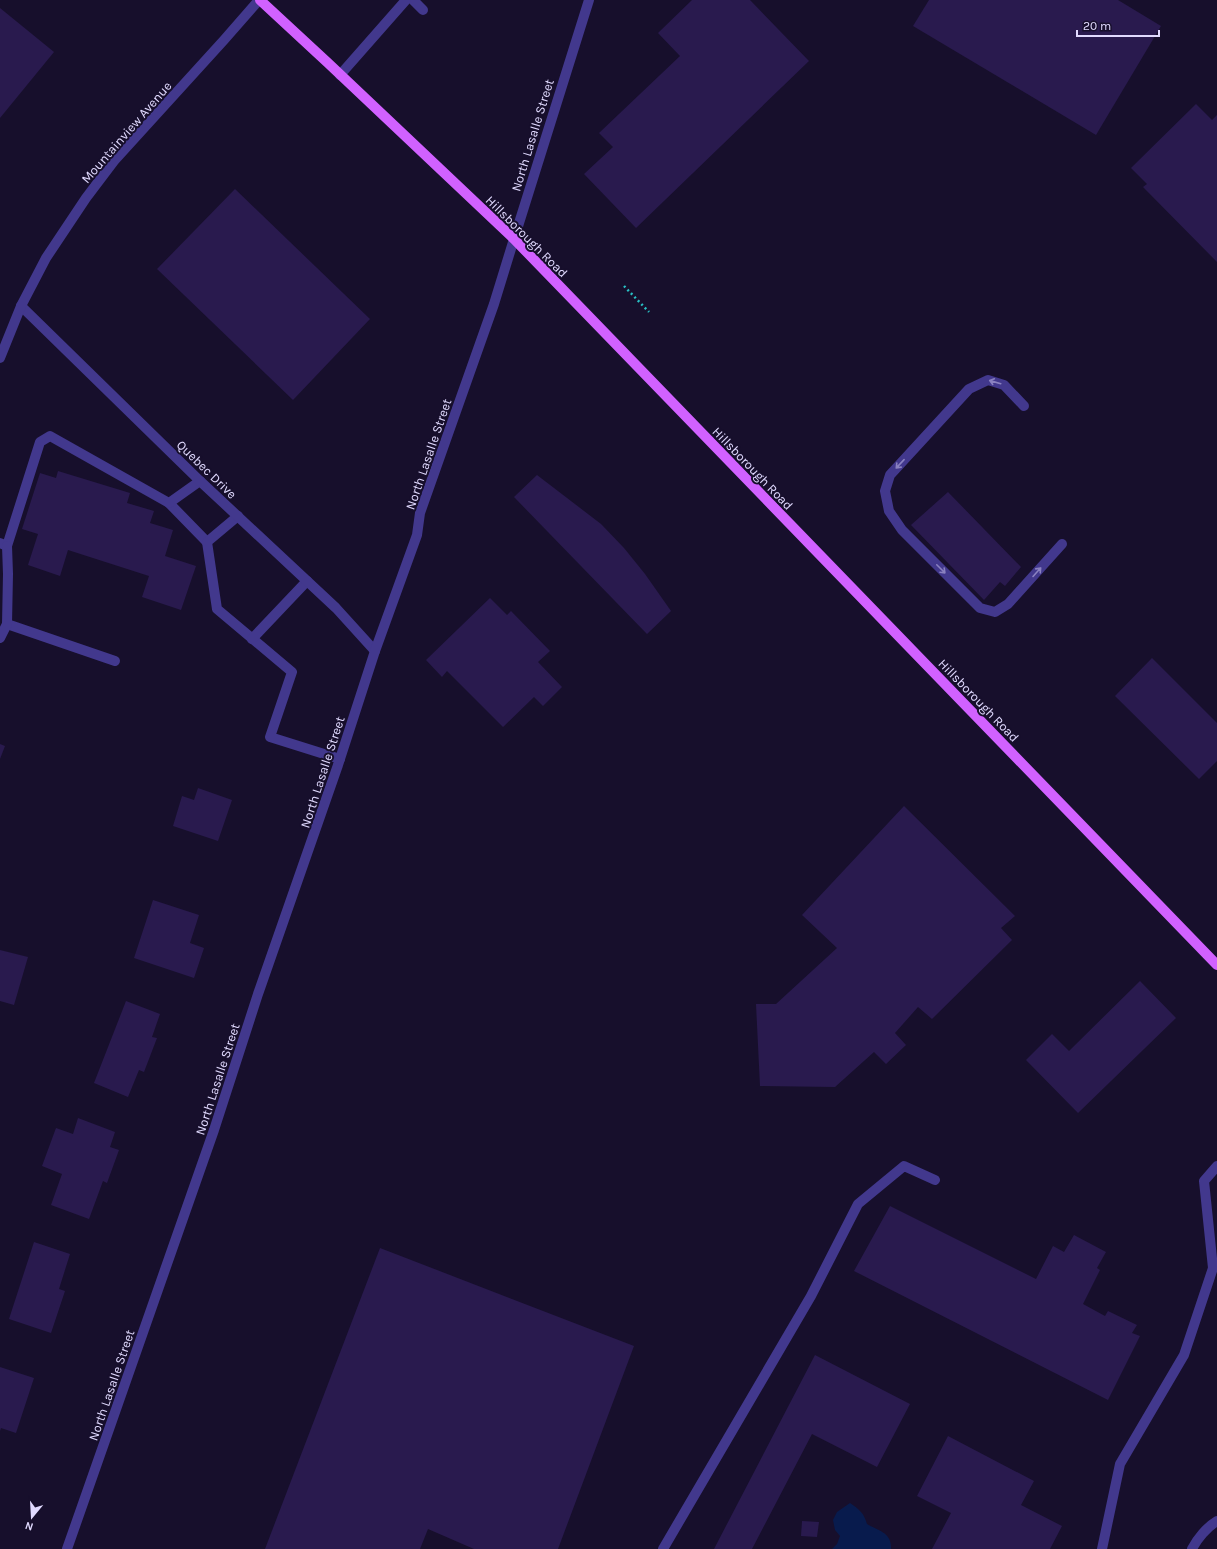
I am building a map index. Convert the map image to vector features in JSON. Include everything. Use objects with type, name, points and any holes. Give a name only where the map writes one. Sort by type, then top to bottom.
[{"type":"main road","name":"Hillsborough Road","points":[[259,0],[514,239],[1217,965]]},
{"type":"street","name":"Mountainview Avenue","points":[[0,358],[21,306],[46,258],[114,161],[259,0]]},
{"type":"street","points":[[340,75],[406,0]]},
{"type":"street","points":[[413,0],[423,10]]},
{"type":"street","name":"North Lasalle Street","points":[[67,1549],[214,1130],[258,994],[310,848],[375,650],[417,536],[420,513],[494,304],[588,0]]},
{"type":"street","name":"Quebec Drive","points":[[21,306],[200,481],[336,608],[375,650]]},
{"type":"street","points":[[1024,406],[1004,385],[988,380],[970,389],[890,475],[885,491],[889,511],[902,530],[980,608],[995,612],[1008,604],[1062,544]]},
{"type":"street","points":[[0,638],[7,624],[8,574],[3,545],[40,442],[50,436],[169,503],[207,542],[217,609],[292,672],[270,737],[340,759]]},
{"type":"street","points":[[169,503],[200,481]]},
{"type":"street","points":[[207,542],[238,516]]},
{"type":"street","points":[[252,639],[307,581]]},
{"type":"street","points":[[7,624],[115,661]]},
{"type":"street","points":[[663,1549],[811,1296],[858,1204],[904,1166],[935,1180]]},
{"type":"street","points":[[1102,1549],[1120,1464],[1184,1355],[1213,1268],[1204,1181],[1217,1166]]},
{"type":"street","points":[[1192,1549],[1199,1538],[1217,1522]]},
{"type":"path","points":[[624,286],[649,312]]},
{"type":"water","points":[[850,1503],[861,1512],[867,1524],[887,1535],[891,1543],[891,1549],[832,1549],[837,1544],[840,1536],[835,1530],[833,1520],[837,1512]]},
{"type":"building","points":[[692,0],[750,0],[809,61],[636,228],[584,174],[613,147],[599,133],[680,56],[658,33]]},
{"type":"building","points":[[929,0],[1118,0],[1161,26],[1096,135],[913,26]]},
{"type":"building","points":[[0,8],[54,52],[0,118]]},
{"type":"building","points":[[1196,104],[1212,120],[1217,115],[1217,262],[1143,187],[1147,184],[1131,168]]},
{"type":"building","points":[[235,189],[370,319],[293,400],[157,269]]},
{"type":"building","points":[[58,471],[130,493],[127,503],[154,511],[150,523],[173,530],[165,556],[196,566],[181,610],[142,597],[149,576],[68,550],[60,576],[28,565],[38,534],[22,529],[40,473],[56,478]]},
{"type":"building","points":[[537,475],[601,524],[624,548],[645,574],[671,611],[647,634],[514,497]]},
{"type":"building","points":[[948,492],[1021,567],[1005,586],[1000,582],[984,600],[911,525]]},
{"type":"building","points":[[490,598],[507,615],[511,611],[550,651],[538,662],[562,687],[543,706],[534,697],[503,727],[447,671],[442,677],[426,660]]},
{"type":"building","points":[[1152,658],[1217,723],[1217,761],[1199,779],[1115,696]]},
{"type":"building","points":[[0,744],[5,746],[0,759]]},
{"type":"building","points":[[198,788],[232,800],[218,841],[173,826],[182,796],[194,800]]},
{"type":"building","points":[[904,806],[1015,916],[1001,928],[1012,940],[932,1019],[918,1007],[895,1033],[906,1045],[886,1064],[874,1052],[835,1087],[760,1086],[756,1004],[776,1004],[837,948],[802,915]]},
{"type":"building","points":[[153,900],[199,915],[190,943],[204,948],[194,978],[134,958]]},
{"type":"building","points":[[0,950],[28,957],[14,1005],[0,1001]]},
{"type":"building","points":[[1140,981],[1176,1018],[1078,1113],[1026,1060],[1052,1034],[1069,1051]]},
{"type":"building","points":[[126,1001],[160,1014],[152,1037],[157,1038],[144,1072],[139,1070],[128,1097],[94,1083]]},
{"type":"building","points":[[78,1118],[115,1132],[110,1147],[119,1150],[107,1183],[103,1181],[89,1219],[51,1205],[62,1174],[42,1166],[56,1128],[73,1134]]},
{"type":"building","points":[[890,1206],[1036,1279],[1053,1246],[1064,1252],[1074,1235],[1106,1252],[1097,1268],[1100,1270],[1083,1304],[1105,1316],[1108,1311],[1137,1325],[1132,1333],[1140,1336],[1108,1400],[854,1271]]},
{"type":"building","points":[[34,1242],[70,1254],[59,1289],[65,1291],[51,1333],[9,1319]]},
{"type":"building","points":[[380,1248],[634,1346],[558,1549],[474,1549],[428,1529],[420,1549],[265,1549]]},
{"type":"building","points":[[815,1355],[910,1404],[877,1467],[812,1434],[752,1549],[714,1549]]},
{"type":"building","points":[[0,1367],[34,1378],[16,1433],[1,1428],[0,1431]]},
{"type":"building","points":[[948,1436],[1034,1481],[1021,1505],[1062,1526],[1050,1549],[932,1549],[951,1513],[917,1496]]},
{"type":"building","points":[[802,1521],[819,1522],[817,1537],[801,1536]]}]
